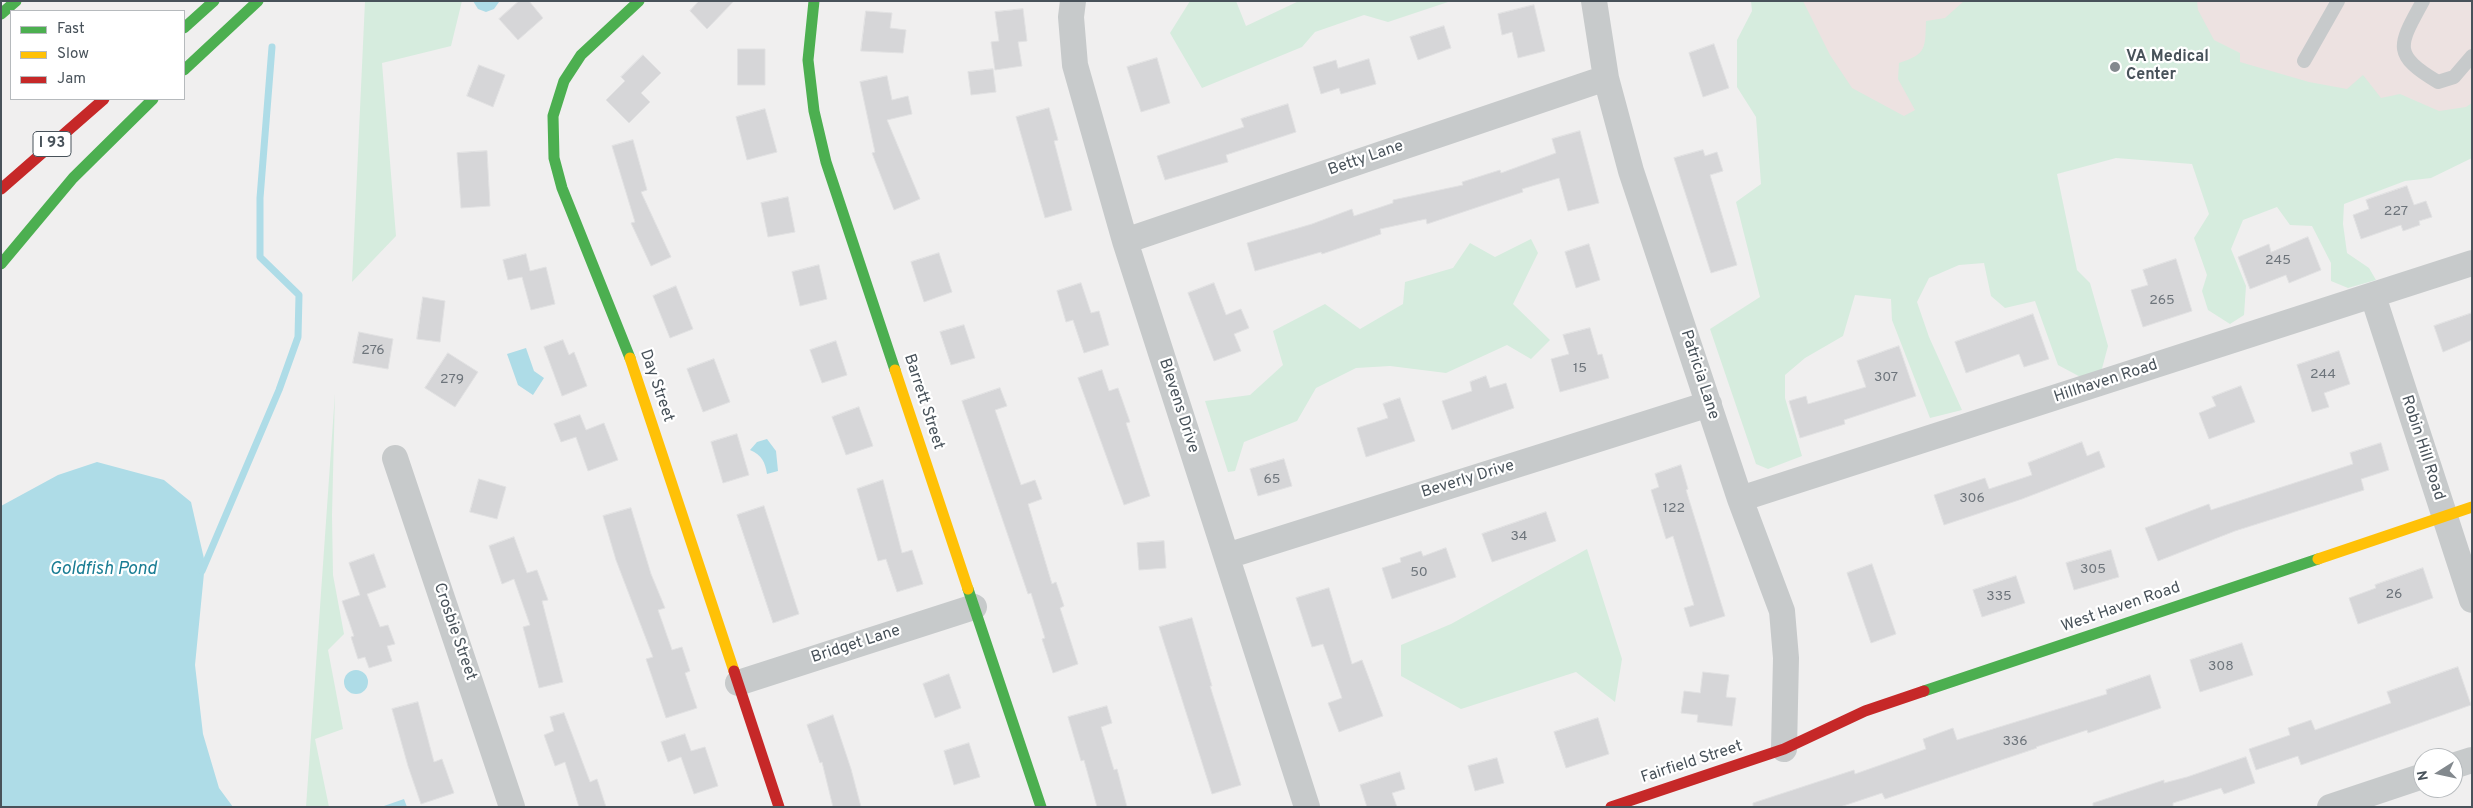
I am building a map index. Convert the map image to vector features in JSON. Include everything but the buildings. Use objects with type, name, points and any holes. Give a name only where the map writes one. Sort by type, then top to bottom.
[{"type":"main road","points":[[1,14],[16,1]]},
{"type":"main road","points":[[185,27],[214,1]]},
{"type":"main road","points":[[185,69],[258,1]]},
{"type":"main road","name":"Day Street","points":[[639,1],[581,54],[564,81],[553,116],[554,158],[562,188],[625,344],[779,807]]},
{"type":"main road","name":"Barrett Street","points":[[814,1],[808,60],[814,111],[826,162],[1041,807]]},
{"type":"main road","name":"I 93","points":[[1,189],[103,100]]},
{"type":"main road","points":[[1,264],[37,217],[115,134],[152,100]]},
{"type":"main road","name":"West Haven Road","points":[[1784,749],[1865,711],[2472,507]]},
{"type":"main road","name":"Fairfield Street","points":[[1611,807],[1784,749]]},
{"type":"street","name":"Blevens Drive","points":[[1073,1],[1070,17],[1075,65],[1125,240],[1307,807]]},
{"type":"street","name":"Patricia Lane","points":[[1594,1],[1606,78],[1632,171],[1740,499],[1782,611],[1786,658],[1784,749]]},
{"type":"street","name":"Betty Lane","points":[[1125,240],[1606,78]]},
{"type":"street","name":"Hillhaven Road","points":[[1740,499],[2472,263]]},
{"type":"street","name":"Robin Hill Road","points":[[2373,296],[2472,600]]},
{"type":"street","name":"Beverly Drive","points":[[1227,556],[1709,404]]},
{"type":"street","name":"Crosbie Street","points":[[395,458],[512,807]]},
{"type":"street","name":"Bridget Lane","points":[[738,683],[974,607]]},
{"type":"street","points":[[2330,807],[2413,779]]},
{"type":"lane","points":[[2304,61],[2338,1]]},
{"type":"lane","points":[[2423,1],[2406,32],[2404,51],[2413,67],[2438,82],[2454,77],[2472,56]]},
{"type":"shaded area","name":"VA Medical Center","points":[[1755,1],[2472,1],[2472,132],[2195,159],[2126,136],[1766,220]]},
{"type":"green space","points":[[365,1],[462,1],[451,46],[382,63],[396,236],[352,282]]},
{"type":"green space","points":[[1190,1],[1236,1],[1246,26],[1299,1],[1451,1],[1388,22],[1364,15],[1315,32],[1302,47],[1202,88],[1170,33]]},
{"type":"green space","points":[[1751,1],[1803,1],[1830,55],[1852,88],[1904,116],[1915,110],[1898,79],[1899,63],[1915,56],[1923,49],[1926,21],[1945,18],[1964,1],[2197,1],[2198,10],[2214,40],[2240,53],[2240,62],[2309,82],[2347,89],[2363,75],[2381,98],[2400,94],[2439,111],[2466,107],[2472,103],[2472,158],[2431,178],[2405,181],[2344,204],[2343,224],[2347,253],[2369,268],[2376,280],[2348,288],[2331,281],[2331,263],[2312,226],[2290,225],[2277,207],[2243,220],[2231,249],[2246,286],[2244,315],[2230,324],[2208,310],[2202,291],[2207,275],[2194,238],[2209,214],[2192,164],[2116,158],[2057,174],[2077,270],[2090,283],[2108,346],[2100,376],[2088,381],[2058,365],[2035,301],[2005,308],[1991,296],[1984,263],[1959,265],[1929,278],[1917,302],[1929,337],[1962,410],[1930,418],[1892,320],[1891,299],[1855,295],[1843,336],[1805,358],[1785,375],[1785,398],[1802,456],[1768,469],[1756,464],[1710,329],[1760,297],[1736,202],[1761,184],[1756,117],[1737,87],[1737,40],[1752,11]]},
{"type":"green space","points":[[1531,239],[1538,253],[1513,304],[1550,340],[1531,359],[1507,345],[1446,373],[1390,366],[1356,368],[1316,388],[1297,421],[1244,442],[1235,471],[1228,472],[1205,401],[1250,395],[1283,365],[1273,331],[1325,304],[1360,329],[1403,304],[1405,282],[1453,268],[1470,243],[1495,257]]},
{"type":"green space","points":[[335,393],[332,515],[333,575],[344,634],[328,650],[343,729],[315,739],[329,807],[306,807]]},
{"type":"green space","points":[[1587,549],[1622,659],[1615,702],[1576,672],[1461,709],[1401,676],[1401,645],[1451,624]]},
{"type":"water","points":[[473,1],[499,2],[494,9],[486,12],[478,9]]},
{"type":"water","points":[[526,348],[534,371],[544,378],[533,395],[518,385],[507,354]]},
{"type":"water","points":[[767,439],[776,451],[778,471],[767,474],[762,459],[750,450],[757,442]]},
{"type":"water","name":"Goldfish Pond","points":[[97,462],[164,480],[191,502],[205,563],[195,665],[203,734],[219,788],[233,807],[1,807],[1,506],[58,475]]},
{"type":"water","points":[[356,670],[365,673],[368,682],[365,691],[356,694],[347,691],[344,682],[347,673]]},
{"type":"water","points":[[404,799],[407,807],[381,807]]},
{"type":"waterway","points":[[202,571],[279,390],[298,337],[299,295],[260,257],[260,198],[272,47]]},
{"type":"traffic: fast","points":[[1,14],[16,1]]},
{"type":"traffic: fast","points":[[185,27],[214,1]]},
{"type":"traffic: fast","points":[[185,69],[258,1]]},
{"type":"traffic: fast","points":[[630,358],[562,188],[554,158],[553,116],[564,81],[581,55],[639,1]]},
{"type":"traffic: fast","points":[[814,1],[808,60],[814,111],[826,162],[895,370]]},
{"type":"traffic: fast","points":[[1,264],[73,178],[152,100]]},
{"type":"traffic: fast","points":[[1924,691],[2318,559]]},
{"type":"traffic: fast","points":[[968,589],[1041,807]]},
{"type":"traffic: slow","points":[[630,358],[734,671]]},
{"type":"traffic: slow","points":[[895,370],[968,589]]},
{"type":"traffic: slow","points":[[2318,559],[2472,507]]},
{"type":"traffic: jam","points":[[1,189],[103,100]]},
{"type":"traffic: jam","points":[[734,671],[779,807]]},
{"type":"traffic: jam","points":[[1611,807],[1784,749],[1865,711],[1924,691]]},
{"type":"place","name":"VA Medical Center","points":[[2115,67]]}]
